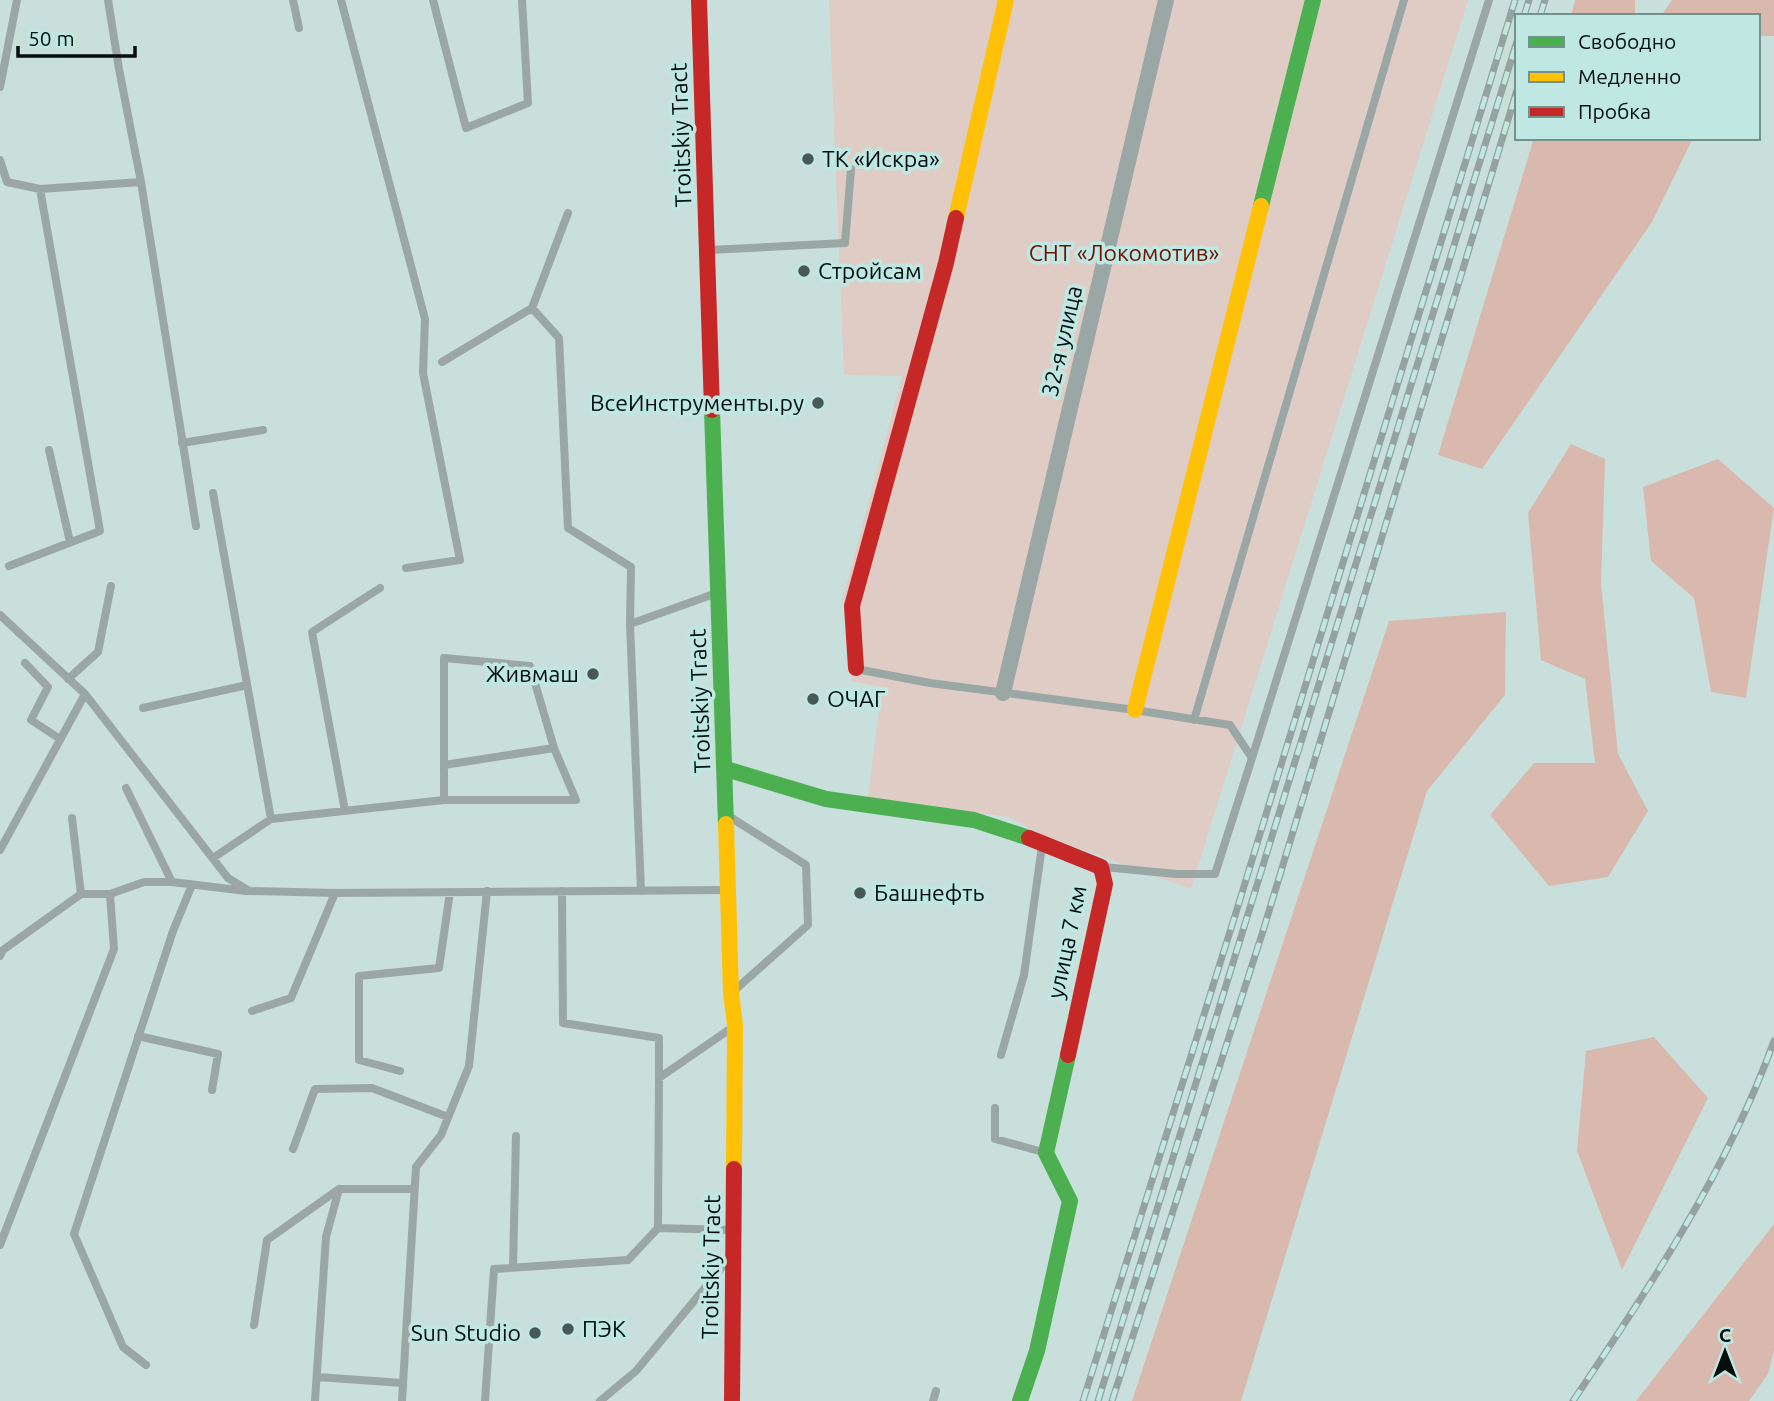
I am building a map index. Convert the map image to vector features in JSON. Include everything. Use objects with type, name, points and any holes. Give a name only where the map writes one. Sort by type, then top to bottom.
[{"type":"street","name":"Troitskiy Tract","points":[[699,0],[726,769],[731,993],[735,1025],[732,1401]]},
{"type":"street","points":[[856,668],[852,606],[946,263],[1006,0]]},
{"type":"street","name":"32-я улица","points":[[1003,693],[1166,0]]},
{"type":"street","points":[[1135,710],[1313,0]]},
{"type":"street","name":"улица 7 км","points":[[726,769],[826,799],[974,820],[1101,867],[1105,884],[1046,1153]]},
{"type":"street","points":[[1020,1401],[1037,1350],[1070,1201],[1046,1153]]},
{"type":"lane","points":[[0,87],[17,0]]},
{"type":"lane","points":[[108,0],[141,182],[195,526]]},
{"type":"lane","points":[[293,0],[299,28]]},
{"type":"lane","points":[[341,0],[425,319],[423,373],[460,560],[406,568]]},
{"type":"lane","points":[[433,0],[466,128],[528,103],[522,0]]},
{"type":"lane","points":[[1194,720],[1404,0]]},
{"type":"lane","points":[[1101,867],[1176,874],[1215,874],[1489,0]]},
{"type":"lane","points":[[0,160],[7,182],[40,189],[141,182]]},
{"type":"lane","points":[[707,251],[845,243],[851,169]]},
{"type":"lane","points":[[9,566],[100,531],[40,189]]},
{"type":"lane","points":[[442,362],[532,308],[568,213]]},
{"type":"lane","points":[[532,308],[559,338],[568,528],[631,567],[629,624],[641,891]]},
{"type":"lane","points":[[183,443],[263,430]]},
{"type":"lane","points":[[49,450],[70,542]]},
{"type":"lane","points":[[213,493],[271,819]]},
{"type":"lane","points":[[68,679],[98,652],[111,586]]},
{"type":"lane","points":[[345,811],[312,632],[380,587]]},
{"type":"lane","points":[[629,624],[718,592]]},
{"type":"lane","points":[[0,615],[85,694],[228,878],[249,891]]},
{"type":"lane","points":[[213,858],[271,819],[444,800],[576,800],[554,748],[530,666],[444,658],[444,800]]},
{"type":"lane","points":[[25,663],[48,687],[31,720],[60,739]]},
{"type":"lane","points":[[856,668],[930,683],[1230,725],[1252,758]]},
{"type":"lane","points":[[143,708],[247,685]]},
{"type":"lane","points":[[0,850],[85,694]]},
{"type":"lane","points":[[444,765],[554,748]]},
{"type":"lane","points":[[125,788],[172,882]]},
{"type":"lane","points":[[727,816],[806,865],[808,925],[731,993]]},
{"type":"lane","points":[[72,818],[81,894]]},
{"type":"lane","points":[[1001,1055],[1024,975],[1042,843]]},
{"type":"lane","points":[[0,956],[4,950],[81,894],[110,894],[144,882],[172,882],[249,891],[335,893],[728,890]]},
{"type":"lane","points":[[146,1365],[123,1347],[75,1234],[173,931],[192,885]]},
{"type":"lane","points":[[402,1401],[415,1167],[441,1135],[468,1066],[487,891]]},
{"type":"lane","points":[[485,1401],[494,1269],[628,1260],[657,1227],[659,1038],[564,1023],[562,891]]},
{"type":"lane","points":[[400,1071],[359,1060],[359,976],[439,968],[450,892]]},
{"type":"lane","points":[[252,1011],[291,998],[335,893]]},
{"type":"lane","points":[[0,1245],[114,949],[110,894]]},
{"type":"lane","points":[[660,1078],[735,1025]]},
{"type":"lane","points":[[138,1036],[218,1054],[212,1090]]},
{"type":"lane","points":[[293,1149],[315,1089],[372,1088],[449,1116]]},
{"type":"lane","points":[[995,1108],[995,1139],[1046,1153]]},
{"type":"lane","points":[[513,1268],[516,1136]]},
{"type":"lane","points":[[254,1325],[267,1240],[339,1189],[413,1189]]},
{"type":"lane","points":[[316,1401],[326,1237],[339,1189]]},
{"type":"lane","points":[[657,1227],[734,1230]]},
{"type":"lane","points":[[600,1401],[636,1371],[734,1252]]},
{"type":"lane","points":[[317,1377],[403,1383]]},
{"type":"lane","points":[[933,1401],[936,1391]]},
{"type":"green space","name":"СНТ «Локомотив»","points":[[829,0],[1468,0],[1191,889],[1043,835],[1008,817],[868,797],[882,687],[851,681],[843,598],[902,376],[844,375]]},
{"type":"shaded area","points":[[1575,0],[1635,0],[1635,14],[1572,14]]},
{"type":"shaded area","points":[[1672,0],[1774,0],[1774,36],[1760,36],[1760,14],[1662,14]]},
{"type":"shaded area","points":[[1533,140],[1692,140],[1652,222],[1482,469],[1438,455]]},
{"type":"shaded area","points":[[1571,444],[1605,459],[1601,583],[1618,754],[1648,811],[1608,877],[1549,886],[1490,815],[1534,763],[1595,763],[1585,679],[1541,660],[1528,513]]},
{"type":"shaded area","points":[[1718,459],[1774,508],[1746,698],[1711,692],[1694,598],[1651,561],[1643,487]]},
{"type":"shaded area","points":[[1506,612],[1505,695],[1427,791],[1241,1401],[1132,1401],[1389,621]]},
{"type":"shaded area","points":[[1654,1037],[1708,1098],[1622,1270],[1577,1151],[1586,1051]]},
{"type":"shaded area","points":[[1774,1224],[1774,1350],[1768,1374],[1749,1401],[1636,1401]]},
{"type":"railway","points":[[1083,1401],[1238,906],[1515,0]]},
{"type":"railway","points":[[1525,14],[1529,0]]},
{"type":"railway","points":[[1541,14],[1545,0]]},
{"type":"railway","points":[[1098,1401],[1515,47]]},
{"type":"railway","points":[[1112,1401],[1263,931],[1515,97]]},
{"type":"railway","points":[[1573,1401],[1685,1227],[1734,1136],[1774,1041]]},
{"type":"traffic: fast","points":[[1261,206],[1313,0]]},
{"type":"traffic: fast","points":[[712,410],[726,824]]},
{"type":"traffic: fast","points":[[726,769],[826,799],[974,820],[1029,838]]},
{"type":"traffic: fast","points":[[1020,1401],[1037,1351],[1070,1201],[1046,1153],[1068,1055]]},
{"type":"traffic: slow","points":[[956,218],[1006,0]]},
{"type":"traffic: slow","points":[[1135,710],[1261,206]]},
{"type":"traffic: slow","points":[[726,824],[731,993],[735,1025],[734,1169]]},
{"type":"traffic: jam","points":[[699,0],[712,410]]},
{"type":"traffic: jam","points":[[856,668],[852,606],[956,218]]},
{"type":"traffic: jam","points":[[1029,838],[1101,867],[1105,884],[1068,1055]]},
{"type":"traffic: jam","points":[[732,1401],[734,1169]]},
{"type":"place","name":"ТК «Искра»","points":[[808,159]]},
{"type":"place","name":"Стройсам","points":[[804,271]]},
{"type":"place","name":"ВсеИнструменты.ру","points":[[818,403]]},
{"type":"place","name":"Живмаш","points":[[593,674]]},
{"type":"place","name":"ОЧАГ","points":[[813,699]]},
{"type":"place","name":"Башнефть","points":[[860,893]]},
{"type":"place","name":"ПЭК","points":[[568,1329]]},
{"type":"place","name":"Sun Studio","points":[[535,1333]]}]
